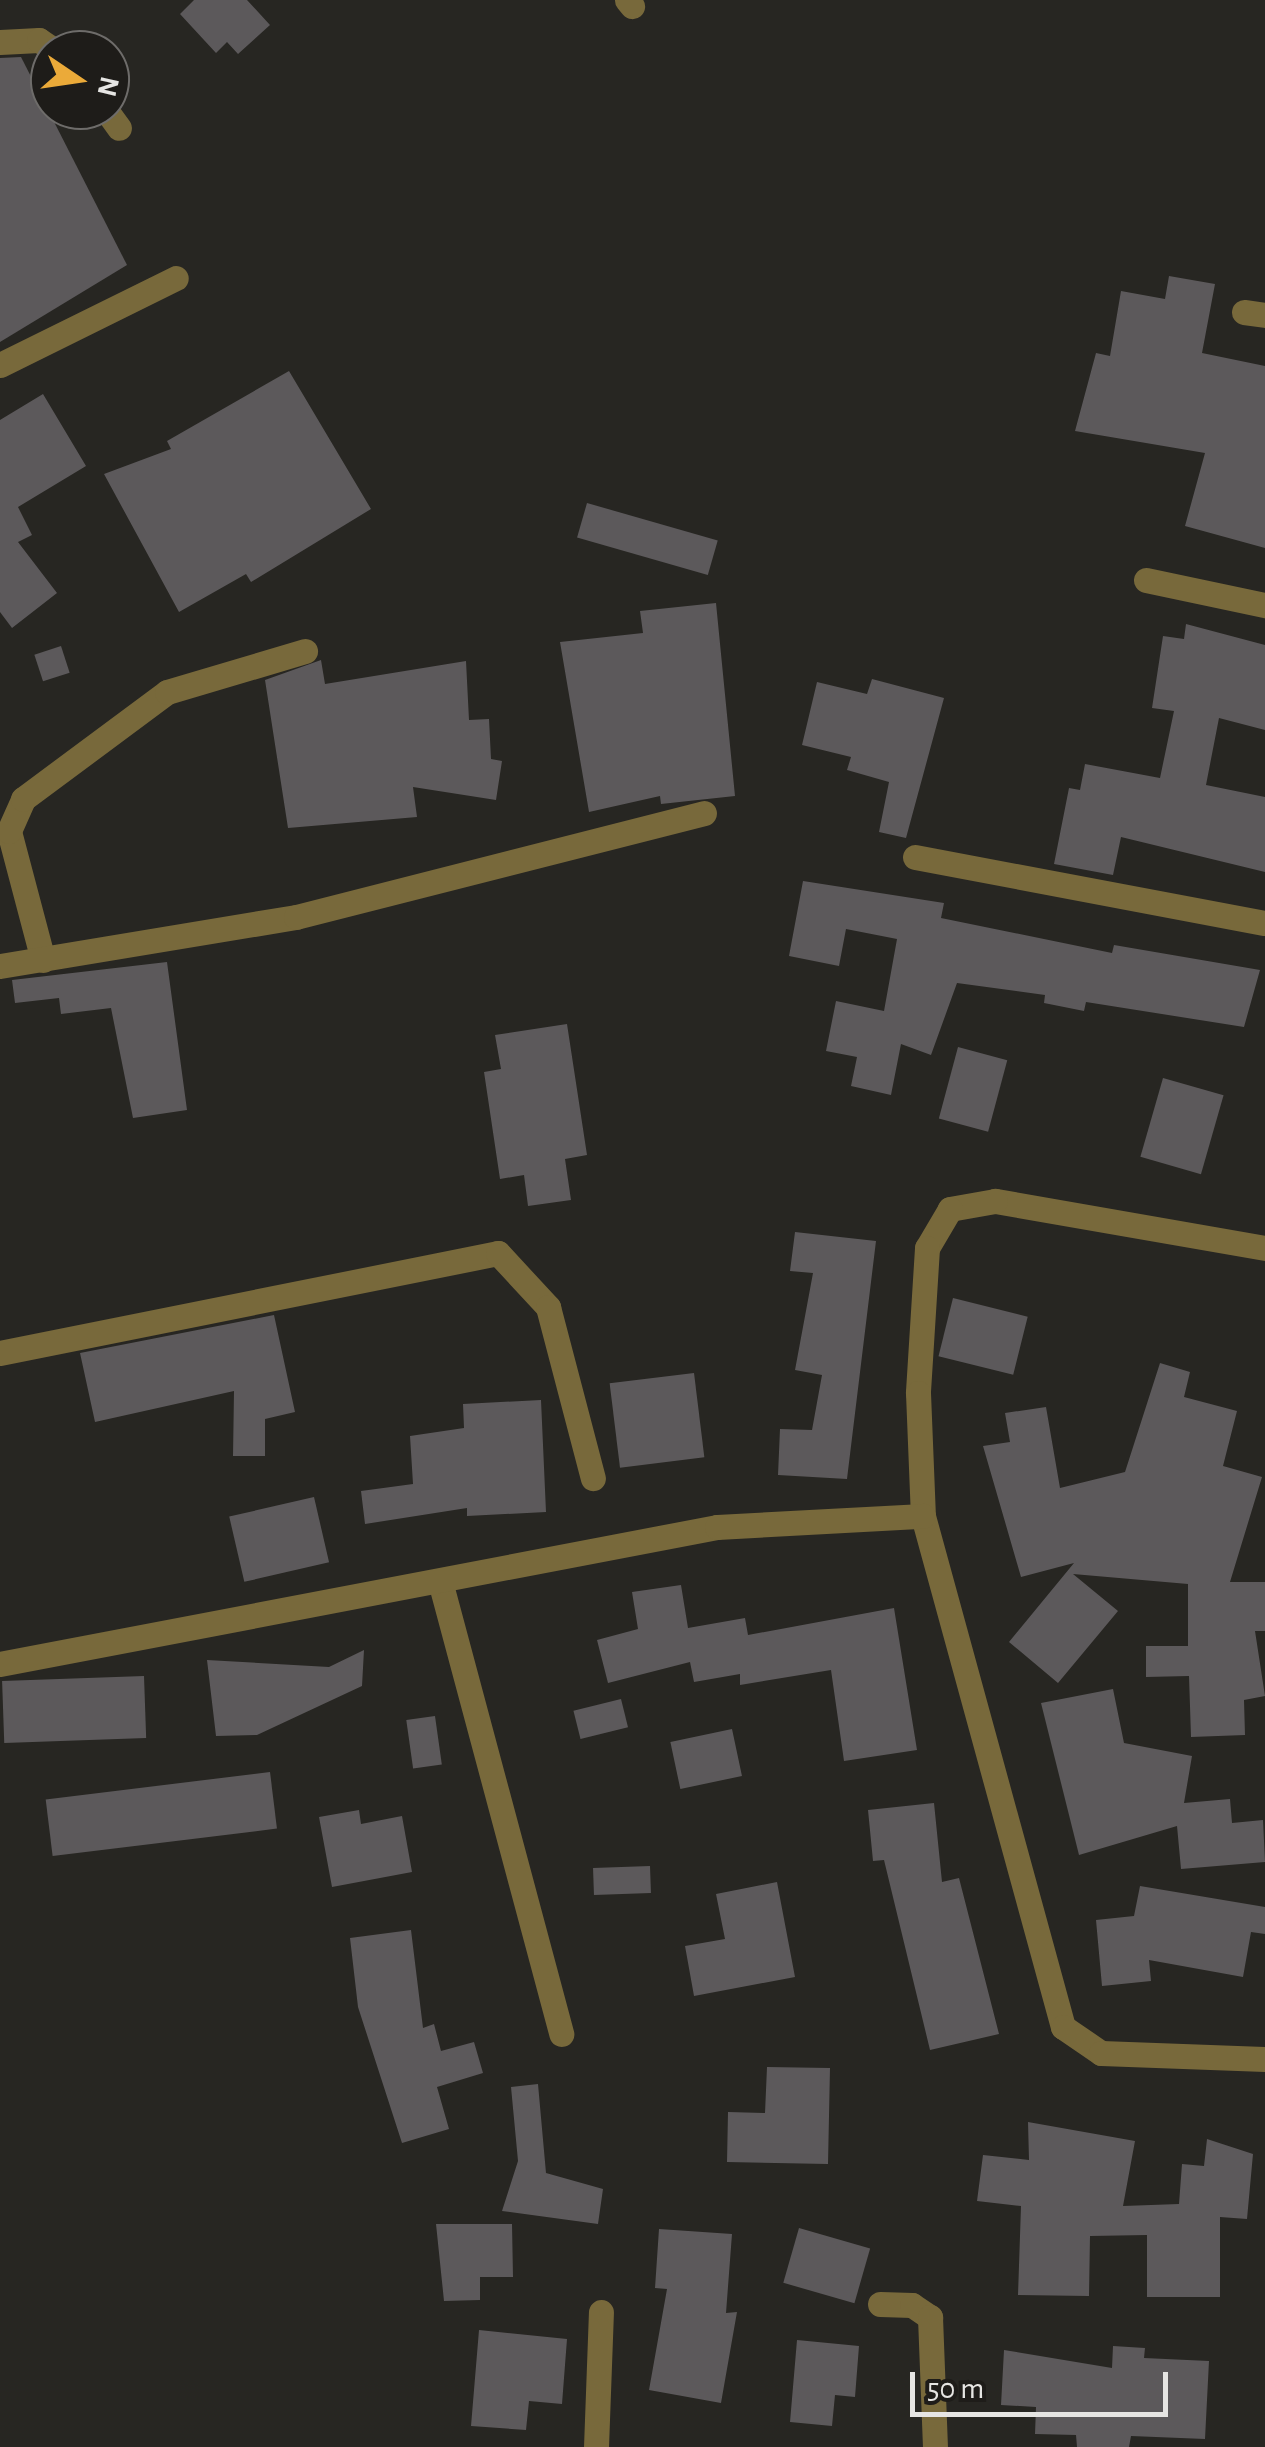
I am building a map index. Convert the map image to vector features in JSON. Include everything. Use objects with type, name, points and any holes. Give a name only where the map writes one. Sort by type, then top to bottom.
[{"type":"street","points":[[0,42],[30,40]]},
{"type":"street","points":[[0,365],[176,278]]},
{"type":"street","points":[[1146,580],[1265,605]]},
{"type":"street","points":[[44,960],[9,831],[22,799],[167,692],[305,651]]},
{"type":"street","points":[[0,966],[296,917],[704,813]]},
{"type":"street","points":[[916,856],[1265,923]]},
{"type":"street","points":[[1265,1248],[995,1201],[950,1209],[927,1248],[922,1516],[1063,2027],[1101,2053],[1265,2059]]},
{"type":"street","points":[[0,1353],[498,1254],[548,1307],[592,1478]]},
{"type":"street","points":[[0,1664],[717,1527],[922,1516]]},
{"type":"street","points":[[440,1581],[561,2034]]},
{"type":"street","points":[[880,2304],[912,2305],[930,2317],[935,2447]]},
{"type":"street","points":[[596,2447],[600,2312]]},
{"type":"building","points":[[194,0],[247,0],[270,25],[238,54],[227,42],[216,53],[180,14]]},
{"type":"building","points":[[21,57],[30,75],[30,130],[58,130],[127,265],[0,342],[0,58]]},
{"type":"building","points":[[1169,276],[1215,284],[1202,353],[1265,366],[1265,548],[1185,526],[1205,453],[1075,431],[1096,353],[1110,356],[1121,291],[1165,299]]},
{"type":"building","points":[[289,371],[371,509],[251,582],[246,574],[179,612],[104,474],[171,449],[167,441]]},
{"type":"building","points":[[43,394],[86,466],[18,507],[32,535],[18,542],[57,593],[12,628],[0,612],[0,420]]},
{"type":"building","points":[[587,503],[718,540],[708,575],[577,538]]},
{"type":"building","points":[[716,603],[735,796],[661,804],[660,796],[589,812],[560,642],[643,633],[640,611]]},
{"type":"building","points":[[1186,624],[1265,645],[1265,730],[1219,718],[1206,785],[1265,797],[1265,872],[1121,837],[1113,875],[1054,864],[1069,788],[1080,790],[1085,764],[1160,778],[1174,711],[1152,708],[1163,636],[1184,639]]},
{"type":"building","points":[[61,646],[70,673],[43,681],[34,655]]},
{"type":"building","points":[[321,660],[325,684],[466,661],[469,720],[489,719],[491,759],[502,761],[496,800],[413,787],[417,817],[288,828],[265,680]]},
{"type":"building","points":[[872,679],[944,698],[906,838],[879,832],[889,782],[847,770],[851,757],[802,745],[817,682],[867,694]]},
{"type":"building","points":[[803,881],[944,903],[941,918],[1112,953],[1114,945],[1260,970],[1244,1027],[1086,1002],[1084,1011],[1044,1003],[1045,995],[957,983],[931,1055],[901,1044],[891,1095],[851,1086],[857,1057],[826,1051],[836,1001],[884,1011],[897,939],[846,929],[839,966],[789,956]]},
{"type":"building","points":[[167,962],[187,1110],[133,1118],[111,1008],[61,1014],[59,998],[15,1003],[12,980]]},
{"type":"building","points":[[567,1024],[587,1155],[565,1159],[571,1200],[528,1206],[524,1175],[500,1179],[484,1072],[501,1069],[495,1035]]},
{"type":"building","points":[[958,1047],[1007,1060],[988,1132],[939,1118]]},
{"type":"building","points":[[1163,1078],[1224,1095],[1201,1174],[1140,1157]]},
{"type":"building","points":[[795,1232],[876,1241],[847,1479],[778,1475],[780,1429],[812,1430],[822,1375],[795,1370],[813,1273],[790,1271]]},
{"type":"building","points":[[953,1298],[1028,1317],[1013,1375],[938,1356]]},
{"type":"building","points":[[274,1315],[295,1412],[265,1419],[265,1456],[233,1456],[234,1391],[95,1422],[80,1353]]},
{"type":"building","points":[[1160,1363],[1190,1372],[1184,1397],[1237,1411],[1223,1466],[1262,1477],[1230,1582],[1265,1582],[1265,1631],[1255,1631],[1265,1696],[1244,1700],[1245,1735],[1191,1737],[1189,1676],[1146,1677],[1146,1646],[1188,1646],[1188,1584],[1073,1574],[1118,1611],[1058,1683],[1009,1642],[1074,1563],[1021,1577],[983,1446],[1010,1442],[1005,1413],[1046,1407],[1060,1488],[1125,1472]]},
{"type":"building","points":[[694,1373],[704,1457],[620,1468],[610,1383]]},
{"type":"building","points":[[541,1400],[546,1512],[467,1516],[467,1508],[365,1524],[361,1491],[413,1484],[410,1436],[464,1428],[463,1404]]},
{"type":"building","points":[[314,1497],[329,1562],[244,1582],[229,1517]]},
{"type":"building","points":[[681,1585],[688,1628],[745,1618],[748,1635],[894,1608],[917,1750],[844,1761],[831,1670],[740,1685],[740,1674],[694,1682],[690,1662],[608,1683],[597,1640],[638,1629],[632,1592]]},
{"type":"building","points":[[364,1650],[362,1686],[257,1735],[216,1736],[207,1660],[329,1667]]},
{"type":"building","points":[[144,1676],[146,1738],[4,1743],[2,1681]]},
{"type":"building","points":[[1113,1689],[1124,1743],[1192,1756],[1184,1803],[1230,1799],[1232,1823],[1263,1820],[1265,1862],[1181,1869],[1177,1826],[1079,1855],[1041,1703]]},
{"type":"building","points":[[621,1699],[628,1727],[580,1739],[573,1711]]},
{"type":"building","points":[[435,1716],[442,1765],[413,1769],[406,1720]]},
{"type":"building","points":[[732,1729],[742,1776],[680,1789],[670,1742]]},
{"type":"building","points":[[270,1772],[277,1829],[53,1856],[46,1800]]},
{"type":"building","points":[[934,1803],[942,1882],[959,1878],[999,2034],[930,2050],[884,1860],[873,1861],[868,1810]]},
{"type":"building","points":[[359,1810],[361,1824],[402,1816],[412,1872],[332,1887],[319,1817]]},
{"type":"building","points":[[650,1866],[651,1893],[594,1895],[593,1868]]},
{"type":"building","points":[[777,1882],[795,1977],[694,1996],[685,1946],[725,1939],[716,1894]]},
{"type":"building","points":[[1140,1886],[1265,1907],[1265,1934],[1251,1932],[1243,1977],[1149,1960],[1151,1981],[1102,1986],[1096,1920],[1134,1916]]},
{"type":"building","points":[[411,1930],[423,2028],[434,2024],[441,2051],[474,2042],[483,2073],[437,2087],[449,2129],[402,2143],[358,2007],[350,1938]]},
{"type":"building","points":[[767,2067],[830,2068],[828,2164],[727,2162],[728,2112],[765,2113]]},
{"type":"building","points":[[538,2084],[546,2173],[603,2189],[598,2224],[502,2211],[518,2161],[511,2087]]},
{"type":"building","points":[[1028,2122],[1135,2141],[1123,2206],[1179,2204],[1182,2164],[1204,2166],[1207,2139],[1253,2154],[1247,2219],[1220,2217],[1220,2297],[1147,2297],[1147,2235],[1090,2236],[1089,2296],[1018,2295],[1021,2206],[977,2201],[983,2155],[1029,2160]]},
{"type":"building","points":[[436,2224],[512,2224],[513,2277],[480,2277],[480,2300],[444,2301]]},
{"type":"building","points":[[799,2228],[870,2248],[854,2303],[783,2283]]},
{"type":"building","points":[[659,2229],[732,2234],[726,2313],[737,2312],[721,2403],[649,2390],[667,2289],[655,2288]]},
{"type":"building","points":[[479,2330],[567,2339],[562,2404],[529,2401],[526,2430],[471,2426]]},
{"type":"building","points":[[797,2340],[859,2346],[855,2397],[835,2395],[832,2426],[790,2422]]},
{"type":"building","points":[[1113,2346],[1145,2348],[1144,2358],[1209,2361],[1205,2439],[1131,2436],[1129,2447],[1077,2447],[1076,2435],[1035,2434],[1036,2407],[1001,2405],[1004,2350],[1112,2368]]}]
